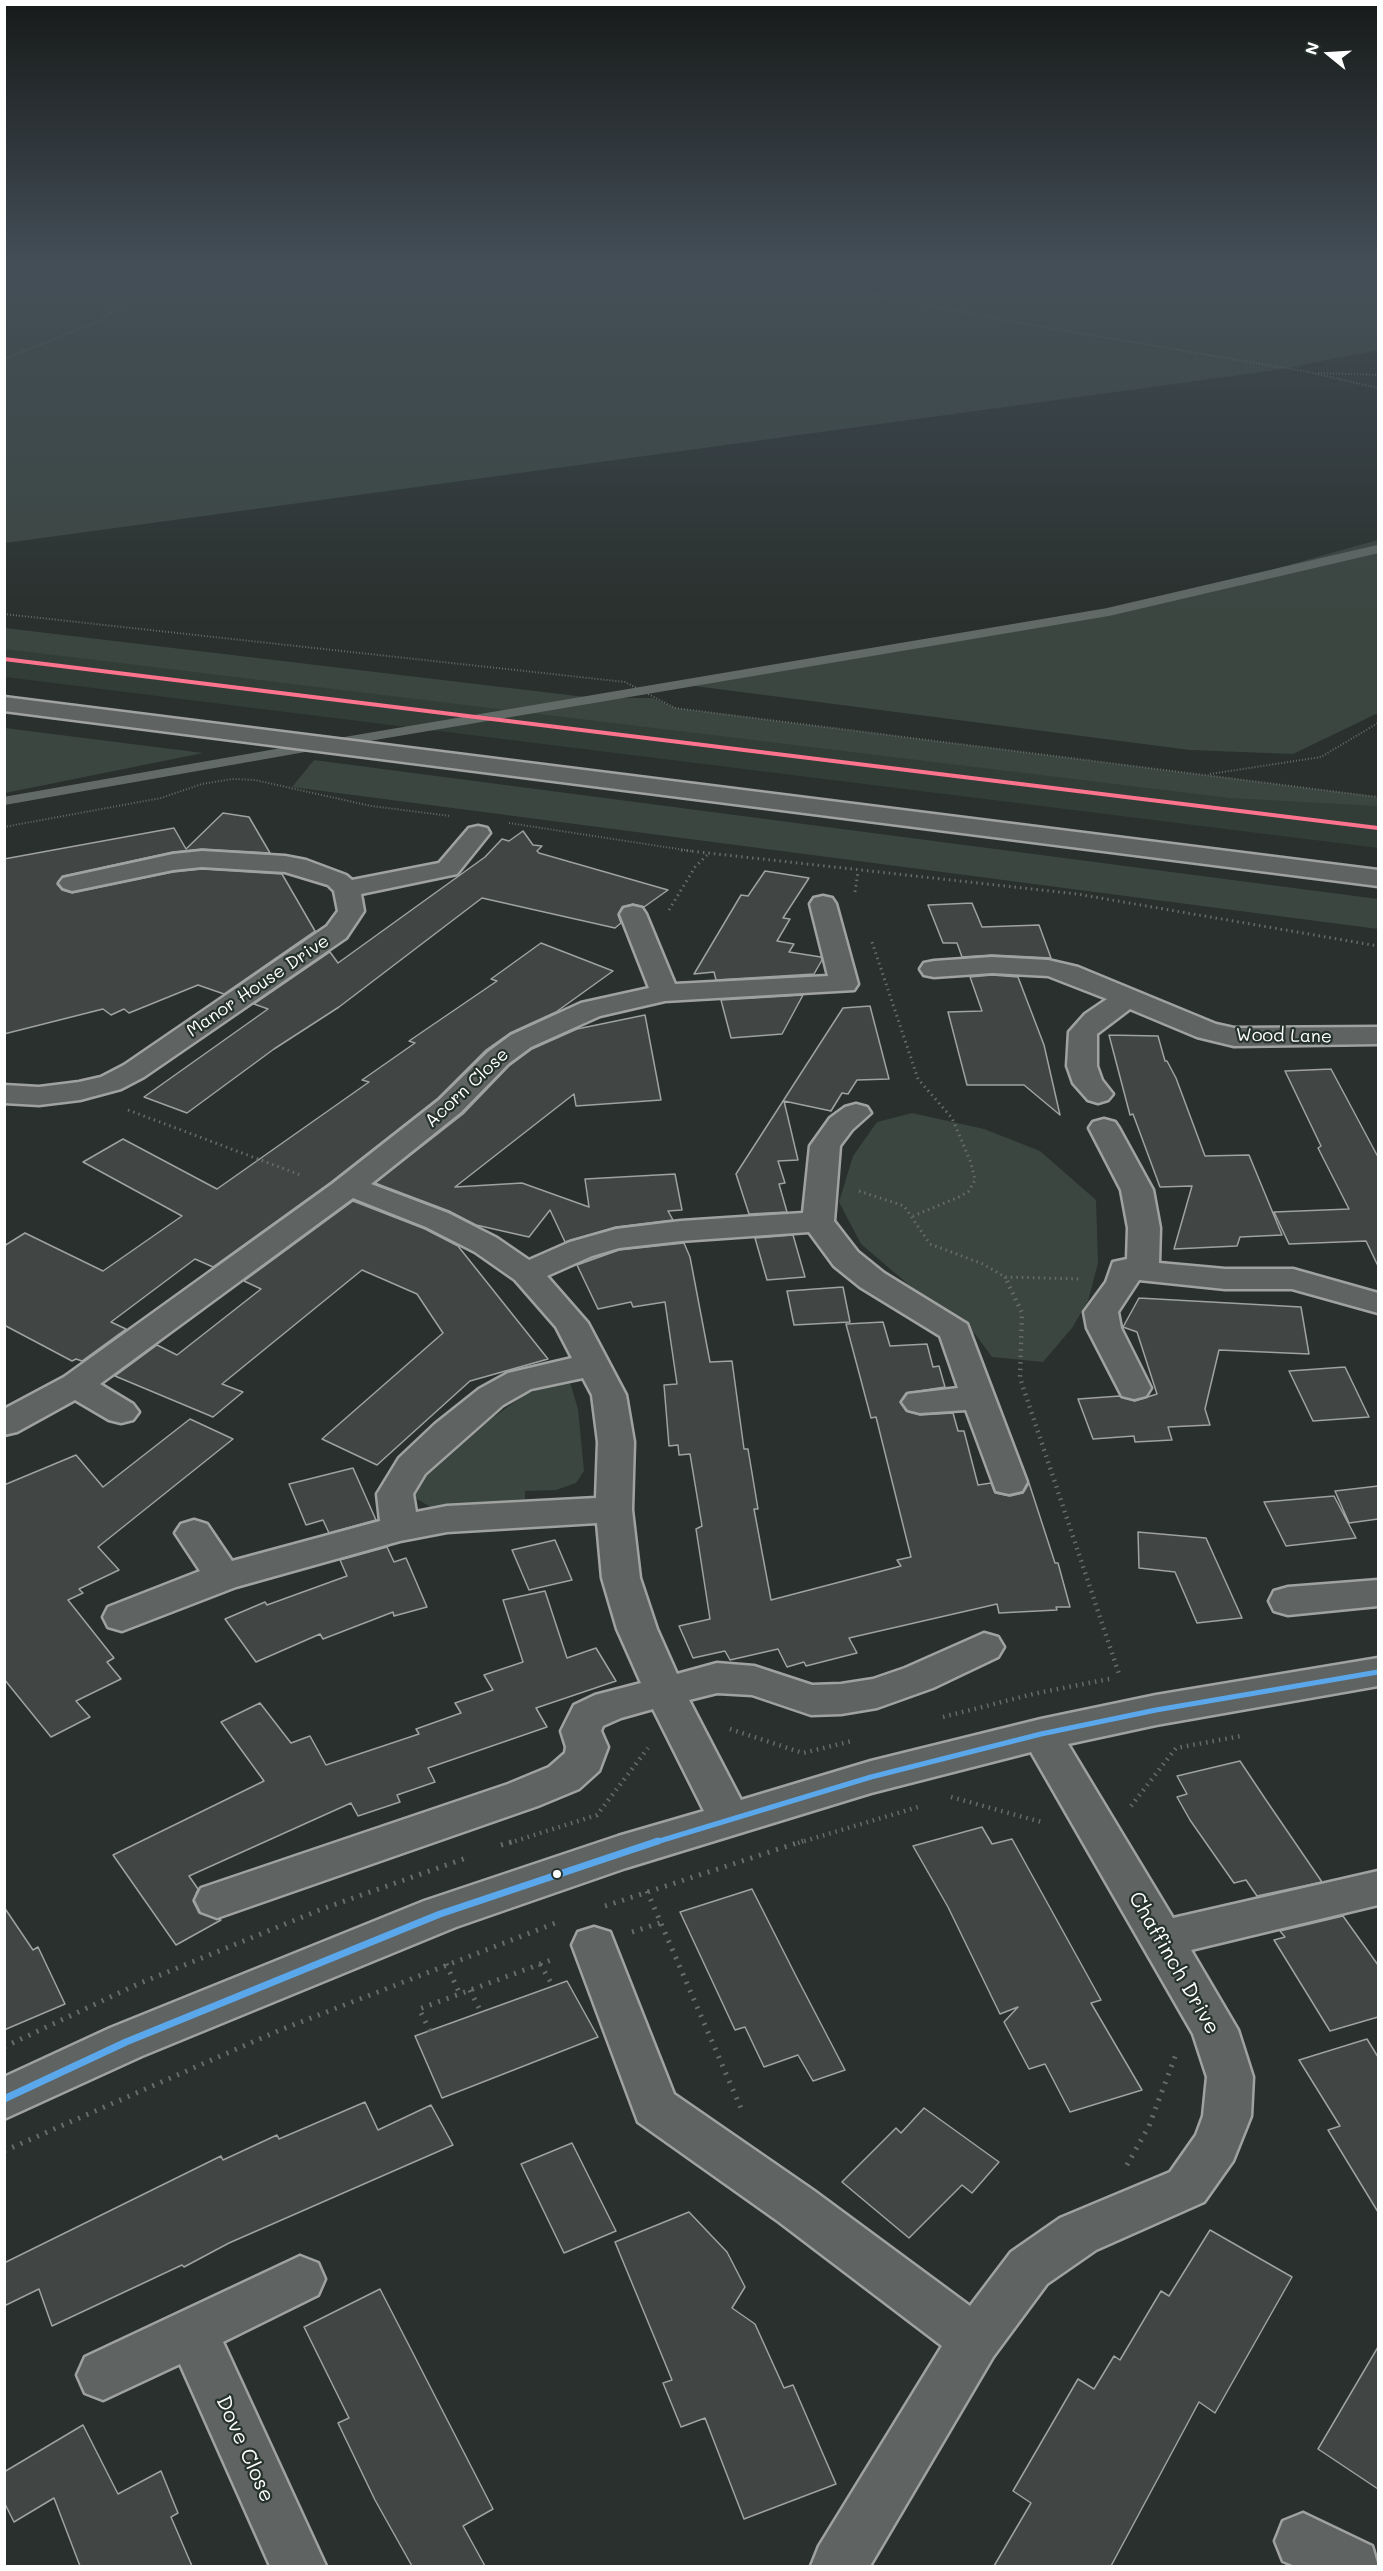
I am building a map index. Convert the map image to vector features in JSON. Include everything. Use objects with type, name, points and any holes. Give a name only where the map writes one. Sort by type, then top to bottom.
[{"type":"main road","points":[[4,704],[1378,878]]},
{"type":"main road","points":[[72,883],[173,862],[224,859],[306,868],[337,879],[347,889],[448,868],[478,833]]},
{"type":"main road","name":"Manor House Drive","points":[[4,1094],[39,1096],[80,1091],[111,1083],[134,1071],[337,932],[351,911],[347,889]]},
{"type":"main road","name":"Acorn Close","points":[[4,1424],[76,1385],[346,1188],[450,1106],[498,1058],[521,1041],[591,1009],[665,993],[844,984],[823,904]]},
{"type":"main road","points":[[633,914],[665,993]]},
{"type":"main road","name":"Wood Lane","points":[[934,969],[1027,966],[1068,973],[1207,1031],[1234,1037],[1377,1038]]},
{"type":"main road","points":[[1098,1094],[1088,1083],[1082,1066],[1083,1032],[1095,1020],[1128,998]]},
{"type":"main road","points":[[856,1113],[841,1124],[825,1146],[819,1186],[818,1222],[846,1259],[872,1280],[955,1331],[1009,1482]]},
{"type":"main road","points":[[1104,1128],[1137,1190],[1144,1228],[1130,1274],[1101,1312],[1104,1328],[1134,1388]]},
{"type":"main road","points":[[346,1188],[437,1220],[486,1245],[527,1273],[571,1323],[595,1364],[609,1395],[614,1433],[615,1510],[621,1578],[637,1629],[665,1692],[729,1820]]},
{"type":"main road","points":[[527,1273],[581,1249],[616,1239],[681,1231],[818,1222]]},
{"type":"main road","points":[[1130,1274],[1225,1279],[1293,1279],[1378,1303]]},
{"type":"main road","points":[[400,1528],[395,1494],[412,1466],[448,1432],[491,1397],[520,1381],[595,1364]]},
{"type":"main road","points":[[76,1385],[121,1412]]},
{"type":"main road","points":[[920,1402],[978,1398]]},
{"type":"main road","points":[[122,1617],[223,1577],[400,1528],[447,1520],[515,1514],[615,1510]]},
{"type":"main road","points":[[194,1533],[223,1577]]},
{"type":"main road","points":[[1288,1601],[1378,1593]]},
{"type":"main road","points":[[217,1900],[523,1795],[564,1778],[584,1760],[587,1747],[581,1731],[588,1716],[609,1706],[717,1678],[754,1682],[811,1700],[841,1699],[877,1693],[919,1678],[984,1647]]},
{"type":"main road","points":[[4,2099],[126,2042],[440,1914],[618,1853],[871,1777],[1041,1734],[1156,1710],[1378,1672]]},
{"type":"main road","name":"Chaffinch Drive","points":[[838,2566],[975,2340],[1029,2268],[1078,2234],[1187,2187],[1216,2146],[1227,2116],[1230,2077],[1215,2030],[1041,1734]]},
{"type":"main road","points":[[1161,1939],[1378,1888]]},
{"type":"main road","points":[[583,1925],[655,2107],[807,2214],[975,2340]]},
{"type":"main road","points":[[103,2375],[300,2279]]},
{"type":"main road","name":"Dove Close","points":[[192,2332],[298,2566]]},
{"type":"main road","points":[[1303,2541],[1352,2566]]},
{"type":"path","points":[[4,614],[625,682],[675,708],[1378,797]]},
{"type":"path","points":[[1204,775],[1321,757],[1378,723]]},
{"type":"path","points":[[4,827],[161,798],[202,783],[232,778],[255,780],[371,806],[452,816]]},
{"type":"path","points":[[505,822],[708,854],[1077,894],[1378,946]]},
{"type":"path","points":[[666,912],[695,867],[708,854]]},
{"type":"path","points":[[858,872],[855,892],[859,902]]},
{"type":"path","points":[[870,934],[918,1079],[952,1118],[971,1163],[975,1180],[969,1191],[913,1216]]},
{"type":"path","points":[[80,1091],[346,1188]]},
{"type":"path","points":[[819,1186],[863,1192],[904,1206],[930,1244],[983,1264],[1005,1277],[1130,1274]]},
{"type":"path","points":[[1005,1277],[1022,1313],[1020,1378],[1120,1677]]},
{"type":"path","points":[[937,1719],[1033,1694],[1129,1675]]},
{"type":"path","points":[[497,1846],[597,1815],[653,1740],[720,1725],[802,1753],[859,1739]]},
{"type":"path","points":[[940,1800],[951,1797],[1059,1827],[1126,1813],[1176,1748],[1244,1735]]},
{"type":"path","points":[[4,2151],[280,2030],[446,1964],[583,1925],[646,1891],[749,1857],[929,1804]]},
{"type":"path","points":[[4,2047],[138,1984],[311,1914],[476,1854]]},
{"type":"path","points":[[646,1891],[744,2117]]},
{"type":"path","points":[[430,2031],[419,2009],[540,1964],[583,1925]]},
{"type":"path","points":[[446,1964],[460,1994]]},
{"type":"path","points":[[540,1964],[553,1986]]},
{"type":"path","points":[[470,1990],[481,2012]]},
{"type":"path","points":[[1122,2214],[1122,2174],[1149,2126],[1180,2043],[1200,2005]]},
{"type":"shaded area","points":[[4,385],[1167,385],[5,543]]},
{"type":"shaded area","points":[[1378,540],[1378,713],[1293,754],[1190,750],[679,684],[1110,615]]},
{"type":"shaded area","points":[[5,628],[594,698],[653,698],[675,708],[1378,797],[1378,806],[1230,798],[5,649]]},
{"type":"shaded area","points":[[5,630],[1378,802],[1378,848],[5,677]]},
{"type":"shaded area","points":[[5,728],[203,753],[5,793]]},
{"type":"shaded area","points":[[314,760],[1378,899],[1378,929],[292,787]]},
{"type":"shaded area","points":[[912,1113],[984,1129],[1040,1151],[1096,1200],[1098,1263],[1088,1301],[1072,1328],[1043,1362],[992,1357],[975,1334],[931,1304],[861,1244],[839,1202],[853,1156],[877,1122]]},
{"type":"shaded area","points":[[569,1379],[578,1409],[584,1471],[576,1483],[556,1490],[525,1491],[525,1499],[432,1508],[414,1497],[413,1487],[430,1467],[464,1438],[526,1394]]},
{"type":"building","points":[[223,813],[249,817],[270,853],[202,849],[173,852],[63,876],[57,884],[62,890],[72,893],[173,872],[202,869],[282,874],[315,931],[224,994],[198,985],[129,1013],[124,1009],[111,1015],[103,1009],[4,1034],[4,859],[174,828],[186,849]]},
{"type":"building","points":[[523,831],[533,845],[542,846],[537,851],[539,853],[668,890],[644,907],[633,904],[622,907],[618,915],[621,923],[615,928],[482,898],[339,1007],[274,1049],[187,1113],[144,1097],[268,1009],[254,1004],[330,952],[338,963],[485,857],[502,839],[509,841]]},
{"type":"building","points":[[765,871],[809,878],[783,918],[790,919],[777,941],[794,944],[789,952],[821,957],[822,960],[814,974],[716,980],[714,972],[694,974],[741,895],[748,896]]},
{"type":"building","points":[[972,903],[982,927],[1039,925],[1051,958],[992,955],[962,957],[957,943],[943,943],[928,905]]},
{"type":"building","points":[[541,943],[613,971],[556,1012],[510,1033],[486,1050],[438,1098],[331,1182],[213,1267],[195,1259],[111,1322],[126,1329],[82,1361],[76,1359],[72,1361],[4,1325],[4,1246],[25,1233],[103,1271],[182,1216],[83,1162],[123,1139],[217,1189],[369,1082],[362,1080],[415,1043],[409,1041],[497,981],[491,979]]},
{"type":"building","points":[[992,975],[1018,977],[1044,1045],[1060,1115],[1024,1085],[967,1085],[948,1012],[982,1011],[970,977]]},
{"type":"building","points":[[803,995],[782,1034],[731,1038],[721,1000]]},
{"type":"building","points":[[870,1006],[889,1079],[857,1080],[848,1094],[842,1093],[831,1111],[784,1101],[798,1160],[778,1161],[785,1183],[779,1184],[787,1212],[749,1214],[736,1174],[843,1008]]},
{"type":"building","points":[[645,1015],[661,1100],[576,1106],[574,1094],[455,1187],[522,1183],[589,1207],[585,1179],[675,1174],[682,1210],[668,1211],[673,1220],[616,1227],[565,1242],[550,1210],[529,1237],[476,1225],[449,1211],[375,1183],[463,1114],[509,1066],[532,1049],[577,1029]]},
{"type":"building","points":[[1109,1035],[1158,1036],[1165,1061],[1176,1078],[1205,1156],[1249,1155],[1282,1235],[1240,1237],[1237,1246],[1174,1249],[1192,1186],[1160,1187],[1133,1114],[1130,1115]]},
{"type":"building","points":[[1331,1069],[1378,1157],[1378,1266],[1366,1241],[1289,1244],[1274,1212],[1349,1209],[1318,1148],[1321,1146],[1285,1071]]},
{"type":"building","points":[[353,1201],[425,1229],[458,1246],[548,1359],[470,1381],[377,1465],[322,1439],[443,1333],[417,1294],[362,1270],[222,1384],[243,1392],[213,1417],[115,1376],[157,1345],[177,1355],[261,1289],[244,1281]]},
{"type":"building","points":[[793,1235],[805,1277],[767,1280],[755,1238]]},
{"type":"building","points":[[684,1243],[690,1257],[710,1362],[732,1361],[744,1449],[748,1449],[758,1509],[754,1509],[771,1600],[901,1566],[897,1560],[911,1557],[876,1417],[871,1418],[846,1324],[883,1322],[890,1346],[927,1344],[933,1367],[939,1366],[945,1387],[906,1393],[900,1402],[906,1411],[920,1415],[953,1413],[958,1431],[964,1431],[978,1485],[991,1483],[995,1493],[1010,1496],[1023,1493],[1029,1483],[1055,1563],[1058,1563],[1070,1607],[1056,1607],[1057,1610],[999,1613],[997,1604],[849,1638],[857,1653],[806,1666],[804,1662],[787,1667],[778,1649],[730,1660],[725,1651],[693,1658],[679,1626],[710,1619],[696,1529],[702,1526],[690,1454],[679,1455],[678,1445],[669,1446],[664,1385],[677,1384],[665,1302],[633,1307],[631,1302],[598,1309],[577,1265],[619,1250]]},
{"type":"building","points":[[843,1287],[850,1322],[794,1325],[787,1291]]},
{"type":"building","points":[[1139,1298],[1301,1307],[1309,1354],[1219,1350],[1205,1409],[1210,1425],[1168,1427],[1172,1440],[1135,1442],[1134,1436],[1093,1439],[1078,1399],[1120,1396],[1135,1401],[1157,1394],[1137,1332],[1123,1327]]},
{"type":"building","points":[[1345,1367],[1369,1417],[1313,1421],[1289,1371]]},
{"type":"building","points":[[190,1419],[233,1439],[98,1547],[119,1570],[79,1589],[83,1593],[68,1600],[114,1658],[107,1662],[121,1679],[76,1701],[90,1717],[51,1737],[4,1679],[4,1485],[76,1455],[103,1487]]},
{"type":"building","points":[[353,1468],[376,1520],[329,1533],[323,1520],[306,1525],[289,1484]]},
{"type":"building","points":[[1378,1486],[1378,1519],[1349,1523],[1335,1491]]},
{"type":"building","points":[[1334,1496],[1356,1538],[1286,1546],[1264,1502]]},
{"type":"building","points":[[1138,1532],[1206,1538],[1242,1618],[1197,1623],[1175,1572],[1139,1568]]},
{"type":"building","points":[[555,1540],[572,1580],[529,1590],[512,1550]]},
{"type":"building","points":[[387,1547],[394,1562],[406,1558],[427,1607],[394,1616],[393,1612],[323,1639],[320,1634],[256,1662],[225,1619],[265,1602],[267,1605],[347,1576],[340,1560]]},
{"type":"building","points":[[545,1591],[567,1658],[596,1648],[616,1681],[536,1708],[547,1727],[428,1768],[435,1782],[397,1795],[400,1802],[358,1816],[351,1803],[189,1876],[198,1889],[193,1901],[199,1913],[221,1920],[176,1945],[113,1855],[264,1781],[221,1722],[260,1703],[291,1743],[310,1736],[326,1765],[419,1734],[416,1729],[461,1713],[455,1703],[493,1690],[484,1675],[523,1662],[503,1600]]},
{"type":"building","points":[[1240,1761],[1322,1882],[1257,1896],[1246,1880],[1234,1883],[1190,1820],[1177,1797],[1187,1794],[1177,1776]]},
{"type":"building","points":[[982,1827],[992,1844],[1012,1839],[1101,2000],[1091,2003],[1142,2090],[1070,2112],[1045,2064],[1029,2069],[1004,2022],[1018,2007],[1000,2014],[948,1907],[913,1846]]},
{"type":"building","points":[[752,1889],[845,2070],[813,2081],[798,2055],[764,2067],[745,2027],[735,2030],[680,1912]]},
{"type":"building","points":[[4,1907],[33,1950],[38,1947],[65,2004],[4,2030]]},
{"type":"building","points":[[1343,1916],[1378,1965],[1378,2017],[1330,2031],[1274,1940],[1285,1937],[1280,1931]]},
{"type":"building","points":[[567,1981],[598,2037],[442,2098],[415,2036]]},
{"type":"building","points":[[1367,2039],[1378,2057],[1378,2212],[1328,2130],[1340,2126],[1299,2060]]},
{"type":"building","points":[[365,2102],[378,2130],[431,2105],[453,2145],[229,2243],[184,2267],[182,2265],[52,2326],[39,2289],[4,2306],[4,2263],[221,2156],[223,2160],[277,2135],[279,2139]]},
{"type":"building","points":[[924,2108],[999,2162],[972,2193],[962,2185],[909,2238],[842,2182],[896,2128],[901,2133]]},
{"type":"building","points":[[572,2143],[616,2231],[564,2253],[521,2164]]},
{"type":"building","points":[[689,2212],[727,2252],[745,2287],[732,2308],[755,2324],[784,2388],[793,2385],[836,2484],[744,2519],[705,2418],[681,2427],[663,2383],[672,2380],[615,2242]]},
{"type":"building","points":[[1210,2230],[1292,2277],[1215,2413],[1199,2402],[1111,2566],[994,2566],[1031,2503],[1013,2491],[1078,2379],[1094,2389],[1114,2356],[1120,2360],[1161,2291],[1169,2296]]},
{"type":"building","points":[[380,2289],[493,2509],[463,2526],[485,2566],[412,2566],[375,2500],[338,2423],[349,2418],[304,2327]]},
{"type":"building","points":[[1378,2347],[1378,2489],[1318,2449]]},
{"type":"building","points":[[83,2425],[118,2494],[161,2471],[178,2513],[171,2517],[192,2566],[80,2566],[54,2498],[14,2522],[4,2502],[4,2472]]},
{"type":"waterway","points":[[333,743],[1108,612],[1378,549]]},
{"type":"waterway","points":[[4,801],[316,746]]},
{"type":"transit line","points":[[4,659],[1378,828]]},
{"type":"transit line","points":[[4,2099],[126,2042],[440,1914],[618,1853],[871,1777],[1041,1734],[1156,1710],[1378,1672]]}]
